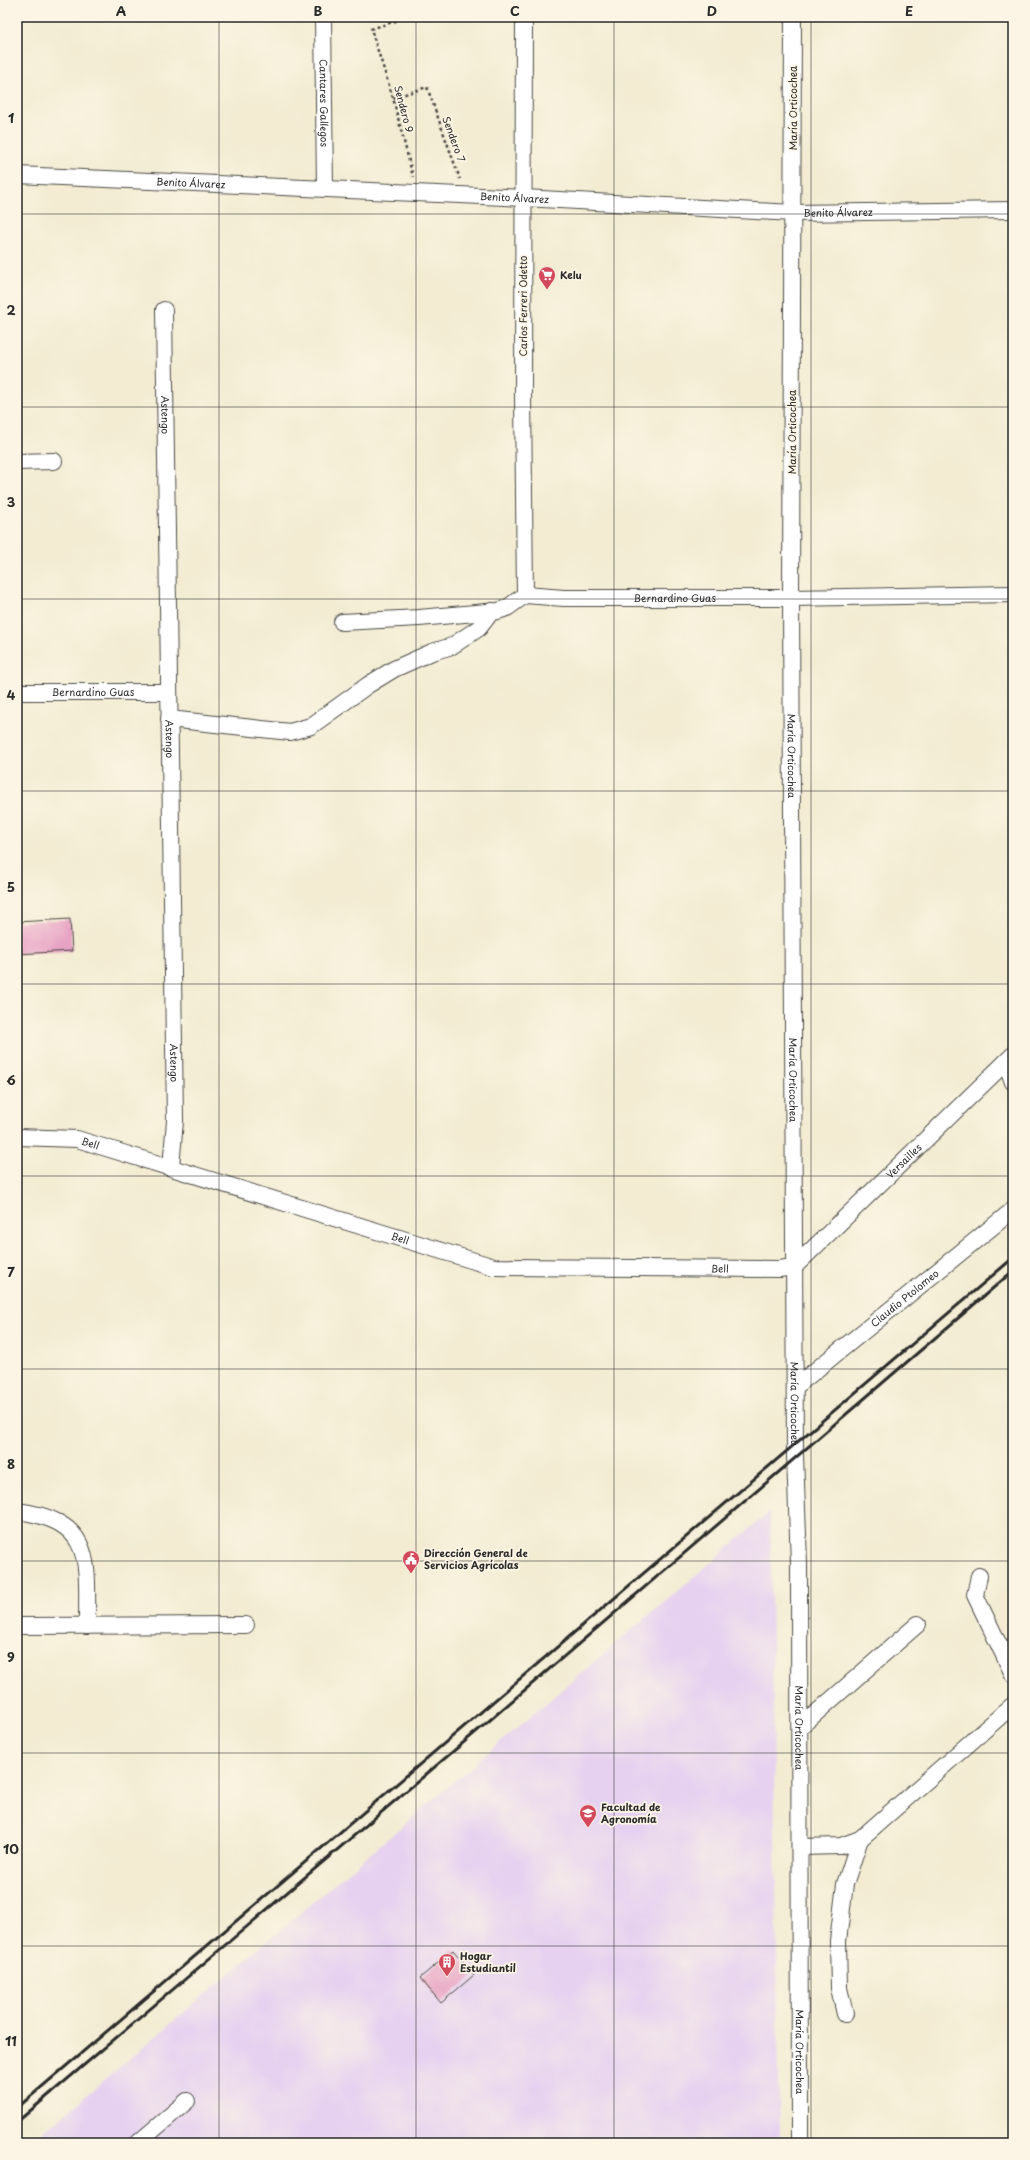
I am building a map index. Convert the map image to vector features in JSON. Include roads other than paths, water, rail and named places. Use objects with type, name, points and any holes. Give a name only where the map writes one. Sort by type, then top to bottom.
[{"type":"street","name":"Cantares Gallegos","points":[[323,17],[325,189]]},
{"type":"street","name":"Carlos Ferreri Odetto","points":[[524,17],[523,394],[525,595]]},
{"type":"street","name":"María Orticochea","points":[[793,17],[791,598],[794,1267],[800,1727],[800,2143]]},
{"type":"street","name":"Benito Álvarez","points":[[17,175],[524,198],[792,212],[1013,210]]},
{"type":"street","name":"Astengo","points":[[164,310],[175,1121],[171,1167]]},
{"type":"street","points":[[17,462],[54,461]]},
{"type":"street","name":"Bernardino Guas","points":[[525,595],[564,598],[791,598],[1013,594]]},
{"type":"street","points":[[342,622],[419,618],[492,611],[507,608],[525,595]]},
{"type":"street","points":[[169,718],[290,732],[311,726],[368,685],[394,669],[432,652],[452,646],[479,628],[492,611]]},
{"type":"street","name":"Bernardino Guas","points":[[17,692],[168,692]]},
{"type":"street","points":[[1010,1058],[1013,1082]]},
{"type":"street","name":"Versailles","points":[[794,1267],[1010,1058]]},
{"type":"street","name":"Bell","points":[[17,1137],[77,1139],[494,1267],[779,1270],[794,1267]]},
{"type":"street","name":"Claudio Ptolomeo","points":[[795,1387],[1013,1210]]},
{"type":"street","points":[[17,1511],[35,1513],[59,1522],[74,1535],[83,1550],[87,1580],[87,1626]]},
{"type":"street","points":[[979,1576],[975,1595],[1013,1674]]},
{"type":"street","points":[[800,1727],[918,1624]]},
{"type":"street","points":[[17,1626],[246,1625]]},
{"type":"street","points":[[800,1847],[841,1846],[860,1839],[1013,1705]]},
{"type":"street","points":[[844,2014],[839,1988],[838,1941],[845,1884],[860,1839]]},
{"type":"street","points":[[138,2143],[187,2101]]},
{"type":"railway","points":[[17,2108],[1013,1258]]},
{"type":"railway","points":[[17,2122],[490,1720],[1013,1271]]},
{"type":"place","name":"Kelu","points":[[547,290]]},
{"type":"place","name":"Dirección General de Servicios Agrícolas","points":[[411,1574]]},
{"type":"place","name":"Facultad de Agronomía","points":[[588,1828]]},
{"type":"place","name":"Hogar Estudiantil","points":[[447,1977]]}]
